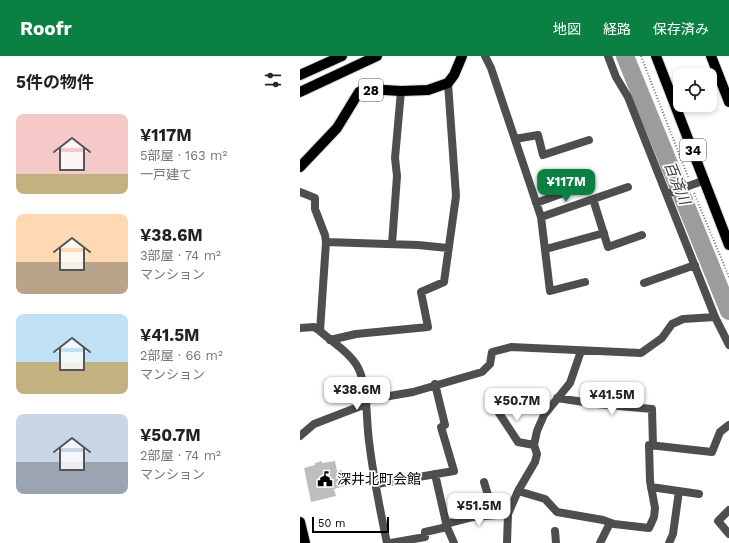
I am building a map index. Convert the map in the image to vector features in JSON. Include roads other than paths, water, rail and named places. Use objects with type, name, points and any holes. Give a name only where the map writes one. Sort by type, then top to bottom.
[{"type":"main road","points":[[300,75],[342,56]]},
{"type":"main road","name":"28","points":[[300,92],[378,56]]},
{"type":"main road","points":[[448,83],[454,75],[462,56]]},
{"type":"main road","name":"34","points":[[656,56],[729,245]]},
{"type":"main road","points":[[711,56],[729,102]]},
{"type":"main road","name":"28","points":[[300,167],[337,128],[359,92],[367,89],[401,91],[428,90],[448,83]]},
{"type":"main road","points":[[300,524],[305,543]]},
{"type":"street","points":[[485,56],[491,68],[541,217],[550,291],[585,282]]},
{"type":"street","points":[[608,56],[616,77],[628,97],[669,194],[715,316],[729,345]]},
{"type":"street","points":[[330,340],[356,334],[428,327],[421,292],[444,282],[456,196],[448,83]]},
{"type":"street","points":[[392,244],[397,176],[395,158],[401,91]]},
{"type":"street","points":[[515,139],[538,135],[543,155],[589,140]]},
{"type":"street","points":[[669,194],[705,180]]},
{"type":"street","points":[[536,203],[588,184]]},
{"type":"street","points":[[541,217],[628,187]]},
{"type":"street","points":[[300,192],[315,198],[315,209],[325,235],[326,242],[320,331]]},
{"type":"street","points":[[594,199],[608,247],[642,235]]},
{"type":"street","points":[[546,249],[604,233]]},
{"type":"street","points":[[326,242],[392,244],[448,248]]},
{"type":"street","points":[[644,283],[695,265]]},
{"type":"street","points":[[300,436],[314,424],[366,402],[413,392],[435,384],[482,372],[490,364],[492,352],[511,347],[641,353],[662,338],[672,324],[683,319],[715,316]]},
{"type":"street","points":[[300,328],[314,327],[320,331],[353,360],[360,371],[366,402],[369,442],[387,543]]},
{"type":"street","points":[[508,543],[508,514],[518,491],[535,462],[537,454],[534,445],[537,431],[544,415],[570,383],[581,350]]},
{"type":"street","points":[[377,484],[454,471],[441,427],[445,425],[435,384]]},
{"type":"street","points":[[557,398],[652,410],[653,446]]},
{"type":"street","points":[[494,407],[518,442],[534,445]]},
{"type":"street","points":[[518,491],[545,499],[557,512],[610,523],[649,528],[654,512],[649,445],[712,452],[720,432],[729,425]]},
{"type":"street","points":[[435,474],[447,525],[454,543]]},
{"type":"street","points":[[484,482],[494,515]]},
{"type":"street","points":[[651,487],[699,494]]},
{"type":"street","points":[[671,542],[679,491]]},
{"type":"street","points":[[729,510],[718,521],[729,534]]},
{"type":"street","points":[[391,543],[424,536],[425,532],[473,517],[508,514]]},
{"type":"street","points":[[600,543],[610,523]]},
{"type":"street","points":[[555,531],[556,543]]},
{"type":"waterway","name":"百済川","points":[[625,56],[729,311]]},
{"type":"place","name":"深井北町会館","points":[[325,479]]}]
